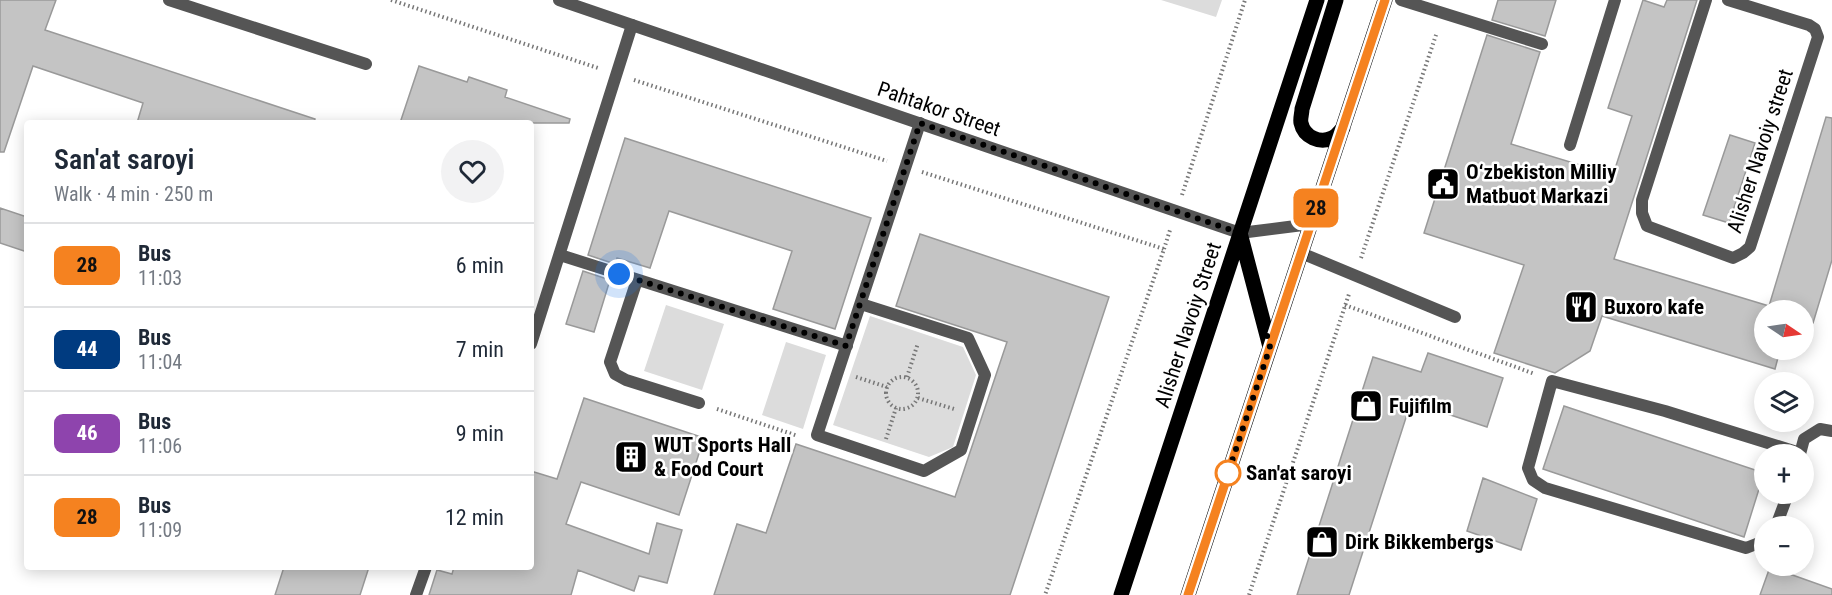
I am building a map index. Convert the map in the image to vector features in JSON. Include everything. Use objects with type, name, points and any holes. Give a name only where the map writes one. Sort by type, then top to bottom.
[{"type":"main road","name":"Alisher Navoiy Street","points":[[1122,595],[1317,0]]},
{"type":"main road","points":[[1336,0],[1302,109],[1301,123],[1312,138],[1320,140],[1335,137],[1343,128]]},
{"type":"main road","points":[[1188,595],[1385,0]]},
{"type":"main road","points":[[1240,233],[1270,347]]},
{"type":"street","points":[[170,0],[366,64]]},
{"type":"street","name":"Pahtakor Street","points":[[559,0],[1240,233],[1311,224]]},
{"type":"street","points":[[1401,0],[1542,44]]},
{"type":"street","points":[[1570,145],[1615,0]]},
{"type":"street","name":"Alisher Navoiy street","points":[[1706,0],[1642,200],[1642,213],[1647,226],[1733,258],[1743,254],[1750,247],[1818,37],[1815,29],[1809,25],[1728,0]]},
{"type":"street","points":[[534,335],[632,25]]},
{"type":"street","points":[[861,304],[968,338],[985,375],[961,450],[924,471],[817,435],[920,123]]},
{"type":"street","points":[[1301,254],[1455,317]]},
{"type":"street","points":[[560,255],[846,346]]},
{"type":"street","points":[[637,280],[610,362],[615,374],[626,380],[699,403]]},
{"type":"street","points":[[1754,545],[1746,548],[1545,488],[1533,480],[1528,468],[1552,381],[1665,411],[1769,444]]},
{"type":"street","points":[[1803,444],[1804,439],[1820,429],[1832,431]]},
{"type":"street","points":[[416,595],[425,570]]},
{"type":"path","points":[[1198,146],[1245,0]]},
{"type":"path","points":[[1249,595],[1443,13]]},
{"type":"path","points":[[1345,304],[1552,381]]},
{"type":"path","points":[[907,377],[924,324]]},
{"type":"path","points":[[838,372],[887,387]]},
{"type":"path","points":[[907,377],[916,384],[918,398],[909,408],[896,408],[887,399],[887,387],[895,378],[907,377]]},
{"type":"path","points":[[918,398],[973,415]]},
{"type":"path","points":[[699,403],[800,436]]},
{"type":"path","points":[[880,456],[896,408]]},
{"type":"shaded area","points":[[1161,0],[1222,0],[1216,17]]},
{"type":"shaded area","points":[[666,305],[724,324],[702,390],[644,371]]},
{"type":"shaded area","points":[[870,316],[963,347],[976,375],[953,447],[929,457],[833,425]]},
{"type":"shaded area","points":[[786,342],[826,355],[803,429],[762,415]]},
{"type":"building","points":[[0,0],[56,0],[45,30],[315,119],[138,120],[143,103],[33,66],[4,152],[0,152]]},
{"type":"building","points":[[1498,0],[1556,0],[1545,36],[1492,20]]},
{"type":"building","points":[[1643,0],[1664,7],[1667,0],[1697,0],[1614,259],[1754,301],[1754,360],[1777,360],[1775,369],[1602,316],[1590,351],[1555,373],[1494,353],[1524,265],[1424,233],[1487,35],[1540,52],[1511,144],[1613,175],[1632,116],[1608,108]]},
{"type":"building","points":[[419,66],[467,82],[469,77],[507,90],[505,97],[570,119],[569,123],[534,123],[534,120],[401,120]]},
{"type":"building","points":[[1826,117],[1832,118],[1832,260],[1814,320],[1814,300],[1771,300]]},
{"type":"building","points":[[1730,135],[1755,143],[1729,223],[1703,215]]},
{"type":"building","points":[[625,138],[871,218],[835,329],[773,309],[792,251],[669,211],[650,268],[617,258],[615,264],[588,255]]},
{"type":"building","points":[[0,208],[24,216],[24,251],[0,243]]},
{"type":"building","points":[[920,234],[1109,297],[1010,595],[714,595],[737,524],[766,533],[796,444],[955,497],[1007,342],[896,306]]},
{"type":"building","points":[[583,271],[610,280],[594,332],[566,324]]},
{"type":"building","points":[[1428,353],[1503,378],[1487,427],[1411,402],[1349,595],[1297,595],[1373,357],[1421,372]]},
{"type":"building","points":[[584,398],[704,438],[679,515],[581,482],[566,524],[649,554],[657,523],[682,530],[667,583],[639,576],[634,591],[578,570],[571,595],[429,595],[437,570],[452,574],[453,570],[534,570],[534,472],[557,479]]},
{"type":"building","points":[[1564,406],[1754,470],[1754,504],[1744,537],[1543,469]]},
{"type":"building","points":[[1483,478],[1537,499],[1521,550],[1467,531]]},
{"type":"building","points":[[283,570],[368,570],[360,595],[275,595]]},
{"type":"building","points":[[1767,576],[1795,576],[1832,589],[1832,595],[1760,595]]},
{"type":"bus line","name":"28","points":[[1188,595],[1385,0]]},
{"type":"place","name":"O‘zbekiston Milliy Matbuot Markazi","points":[[1443,184]]},
{"type":"place","name":"Buxoro kafe","points":[[1581,307]]},
{"type":"place","name":"Fujifilm","points":[[1366,406]]},
{"type":"place","name":"WUT Sports Hall & Food Court","points":[[631,457]]},
{"type":"place","name":"San'at saroyi","points":[[1228,473]]},
{"type":"place","name":"Dirk Bikkembergs","points":[[1322,542]]},
{"type":"route","points":[[619,274],[846,346],[920,123],[1240,233],[1270,347],[1228,473]]}]
